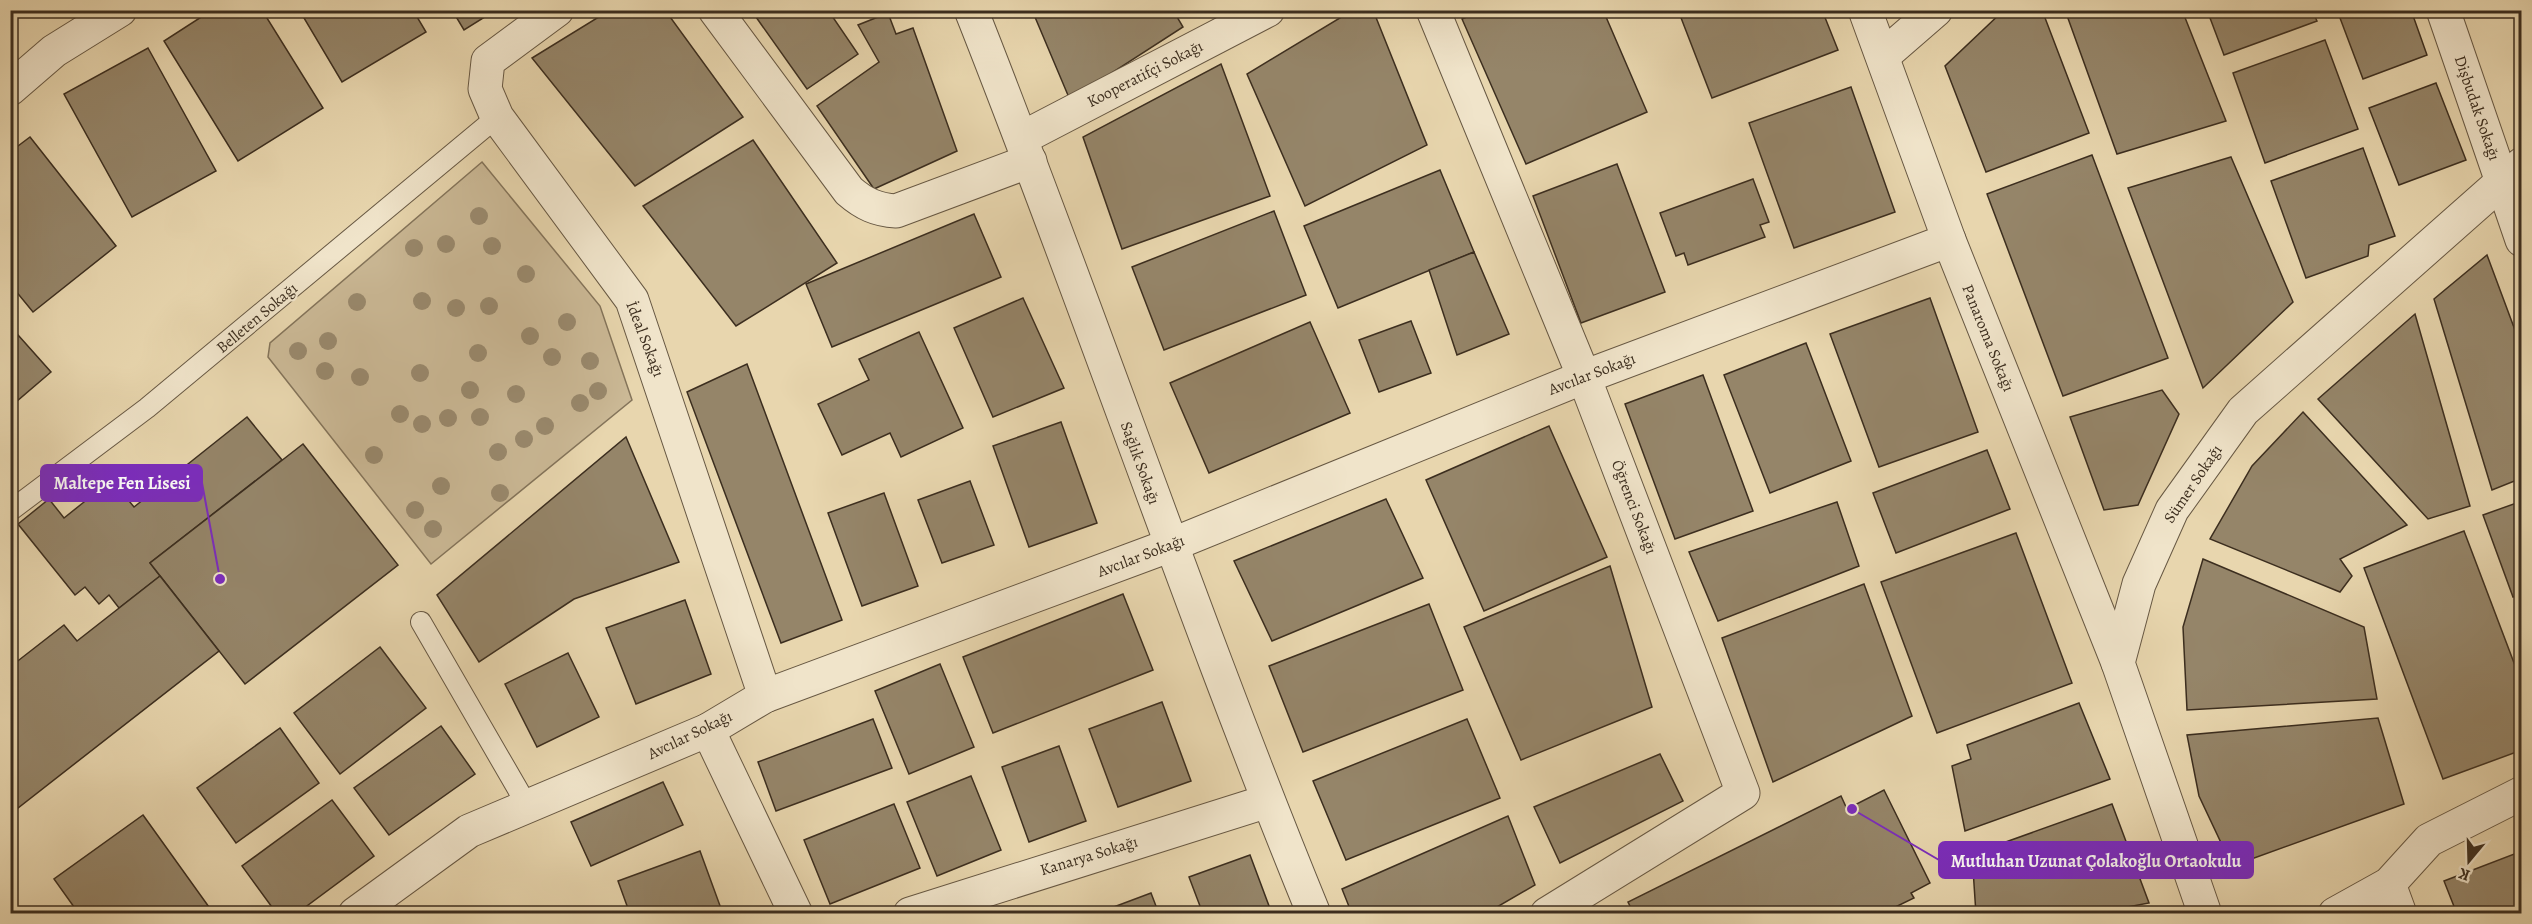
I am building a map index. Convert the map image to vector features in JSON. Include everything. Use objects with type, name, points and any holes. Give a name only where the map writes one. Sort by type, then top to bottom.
[{"type":"street","points":[[10,89],[54,51],[120,10]]},
{"type":"street","name":"İdeal Sokağı","points":[[557,10],[488,61],[485,89],[497,117],[632,300],[765,696]]},
{"type":"street","name":"Kooperatifçi Sokağı","points":[[715,10],[849,191],[869,205],[886,211],[897,211],[1026,149],[1268,10]]},
{"type":"street","name":"Sağlık Sokağı","points":[[971,10],[1026,149],[1171,545],[1268,801],[1314,914]]},
{"type":"street","name":"Öğrenci Sokağı","points":[[1433,10],[1584,377],[1743,793],[1547,914]]},
{"type":"street","name":"Panaroma Sokağı","points":[[1865,10],[1949,240],[2118,663]]},
{"type":"street","points":[[1883,56],[1936,10]]},
{"type":"street","name":"Dişbudak Sokağı","points":[[2443,10],[2512,172],[2522,240]]},
{"type":"street","name":"Sümer Sokağı","points":[[2118,663],[2139,584],[2172,510],[2243,411],[2512,172]]},
{"type":"street","name":"Avcılar Sokağı","points":[[355,914],[469,831],[708,730],[765,696],[1171,545],[1584,377],[1949,240]]},
{"type":"street","points":[[2118,663],[2205,914]]},
{"type":"street","points":[[708,730],[795,914]]},
{"type":"street","points":[[2336,914],[2394,899],[2428,840],[2522,793]]},
{"type":"street","name":"Kanarya Sokağı","points":[[910,914],[943,908],[1268,801]]},
{"type":"lane","name":"Belleten Sokağı","points":[[10,511],[147,408],[497,117]]},
{"type":"lane","points":[[421,622],[528,807]]},
{"type":"shaded area","points":[[482,162],[600,306],[632,400],[431,564],[268,357],[270,343]]},
{"type":"building","points":[[10,10],[31,10],[10,22]]},
{"type":"building","points":[[212,10],[262,10],[323,108],[238,161],[164,41]]},
{"type":"building","points":[[305,10],[413,10],[426,32],[342,82],[301,13]]},
{"type":"building","points":[[452,10],[496,10],[464,30]]},
{"type":"building","points":[[610,10],[665,10],[743,117],[635,186],[532,58]]},
{"type":"building","points":[[751,10],[828,10],[858,54],[807,89]]},
{"type":"building","points":[[1032,10],[1173,10],[1183,27],[1070,100]]},
{"type":"building","points":[[1353,10],[1373,10],[1427,145],[1305,206],[1247,74]]},
{"type":"building","points":[[1483,10],[1603,10],[1647,112],[1526,164],[1462,19]]},
{"type":"building","points":[[1678,10],[1822,10],[1838,50],[1712,98]]},
{"type":"building","points":[[2004,10],[2042,10],[2089,133],[1986,172],[1945,66]]},
{"type":"building","points":[[2065,10],[2182,10],[2226,121],[2117,154]]},
{"type":"building","points":[[2207,10],[2312,10],[2317,21],[2224,55]]},
{"type":"building","points":[[2337,10],[2411,10],[2427,55],[2363,79]]},
{"type":"building","points":[[888,13],[896,34],[913,28],[957,151],[874,189],[817,106],[879,62],[858,25]]},
{"type":"building","points":[[2325,40],[2358,129],[2265,163],[2233,73]]},
{"type":"building","points":[[148,48],[216,171],[132,217],[64,94]]},
{"type":"building","points":[[1221,64],[1270,196],[1122,249],[1083,137]]},
{"type":"building","points":[[2436,83],[2466,160],[2399,185],[2369,108]]},
{"type":"building","points":[[1851,87],[1895,212],[1794,248],[1749,123]]},
{"type":"building","points":[[30,137],[116,246],[33,312],[10,284],[10,152]]},
{"type":"building","points":[[753,140],[837,263],[736,326],[643,206]]},
{"type":"building","points":[[2363,148],[2395,236],[2369,245],[2368,256],[2306,278],[2271,181]]},
{"type":"building","points":[[2092,155],[2168,358],[2063,396],[1987,194]]},
{"type":"building","points":[[2231,157],[2293,302],[2203,388],[2128,188]]},
{"type":"building","points":[[1617,164],[1665,292],[1581,323],[1533,196]]},
{"type":"building","points":[[1440,170],[1474,252],[1338,308],[1304,226]]},
{"type":"building","points":[[1753,179],[1769,222],[1760,225],[1765,237],[1688,265],[1684,253],[1676,256],[1660,213]]},
{"type":"building","points":[[1274,211],[1306,295],[1164,350],[1132,267]]},
{"type":"building","points":[[974,214],[1001,277],[832,347],[806,284]]},
{"type":"building","points":[[1474,252],[1509,334],[1457,355],[1429,270]]},
{"type":"building","points":[[2487,255],[2522,349],[2522,478],[2492,490],[2434,299]]},
{"type":"building","points":[[1023,298],[1064,388],[993,417],[954,328]]},
{"type":"building","points":[[1930,298],[1978,432],[1879,467],[1830,334]]},
{"type":"building","points":[[2415,314],[2470,506],[2428,519],[2318,399]]},
{"type":"building","points":[[1411,321],[1431,373],[1379,392],[1359,340]]},
{"type":"building","points":[[1310,322],[1350,413],[1209,473],[1170,383]]},
{"type":"building","points":[[10,326],[51,372],[10,407]]},
{"type":"building","points":[[919,332],[963,428],[901,457],[890,433],[842,455],[818,404],[869,380],[859,359]]},
{"type":"building","points":[[1806,343],[1851,461],[1770,493],[1724,375]]},
{"type":"building","points":[[747,364],[842,620],[781,643],[687,392]]},
{"type":"building","points":[[1703,375],[1753,511],[1675,539],[1625,404]]},
{"type":"building","points":[[2162,390],[2179,414],[2138,505],[2104,510],[2070,417]]},
{"type":"building","points":[[2303,412],[2407,525],[2340,559],[2352,576],[2340,592],[2210,539],[2252,466]]},
{"type":"building","points":[[247,417],[282,460],[150,563],[160,576],[119,608],[109,595],[99,604],[85,587],[75,595],[18,524],[49,499],[64,518],[84,502],[79,497],[95,484],[102,494],[115,484],[134,507]]},
{"type":"building","points":[[1061,422],[1097,523],[1029,547],[993,446]]},
{"type":"building","points":[[1549,426],[1607,557],[1484,611],[1426,480]]},
{"type":"building","points":[[626,437],[679,562],[574,599],[479,662],[437,595]]},
{"type":"building","points":[[303,444],[398,565],[245,684],[150,563]]},
{"type":"building","points":[[1987,450],[2010,509],[1896,553],[1873,493]]},
{"type":"building","points":[[970,481],[994,545],[942,563],[918,500]]},
{"type":"building","points":[[884,493],[918,586],[862,606],[828,513]]},
{"type":"building","points":[[1386,499],[1423,578],[1272,641],[1234,561]]},
{"type":"building","points":[[2522,501],[2522,594],[2513,597],[2483,515]]},
{"type":"building","points":[[1837,502],[1859,566],[1718,621],[1689,552]]},
{"type":"building","points":[[2464,531],[2522,684],[2522,750],[2443,779],[2364,568]]},
{"type":"building","points":[[2016,533],[2072,683],[1937,733],[1881,582]]},
{"type":"building","points":[[2203,559],[2364,627],[2377,699],[2187,710],[2183,627]]},
{"type":"building","points":[[1610,566],[1652,707],[1521,760],[1464,627]]},
{"type":"building","points":[[160,576],[219,651],[18,808],[10,801],[10,667],[64,625],[77,641]]},
{"type":"building","points":[[1864,584],[1912,716],[1773,782],[1722,638]]},
{"type":"building","points":[[1123,594],[1153,670],[993,733],[963,657]]},
{"type":"building","points":[[685,600],[711,674],[636,704],[606,628]]},
{"type":"building","points":[[1429,604],[1463,690],[1303,752],[1269,666]]},
{"type":"building","points":[[2522,610],[2522,628],[2516,612]]},
{"type":"building","points":[[380,647],[426,708],[340,774],[294,713]]},
{"type":"building","points":[[568,653],[599,717],[537,747],[505,684]]},
{"type":"building","points":[[940,664],[974,747],[909,774],[875,691]]},
{"type":"building","points":[[1162,702],[1191,781],[1118,807],[1089,729]]},
{"type":"building","points":[[2079,703],[2110,779],[1965,831],[1952,766],[1971,759],[1967,745]]},
{"type":"building","points":[[2378,718],[2404,804],[2232,866],[2199,796],[2187,735]]},
{"type":"building","points":[[873,719],[892,768],[776,811],[758,762]]},
{"type":"building","points":[[1467,719],[1500,798],[1346,860],[1313,781]]},
{"type":"building","points":[[441,726],[475,774],[389,835],[354,788]]},
{"type":"building","points":[[280,728],[319,783],[236,843],[197,788]]},
{"type":"building","points":[[1059,746],[1086,821],[1029,842],[1002,767]]},
{"type":"building","points":[[1660,754],[1683,801],[1560,863],[1534,807]]},
{"type":"building","points":[[971,776],[1001,850],[937,876],[907,802]]},
{"type":"building","points":[[663,782],[683,825],[591,866],[571,822]]},
{"type":"building","points":[[1884,790],[1930,883],[1911,893],[1914,898],[1881,914],[1634,914],[1628,902],[1841,796],[1847,809]]},
{"type":"building","points":[[332,800],[374,856],[296,914],[277,914],[242,866]]},
{"type":"building","points":[[894,804],[920,868],[830,904],[804,840]]},
{"type":"building","points":[[2112,804],[2149,903],[2090,914],[1976,914],[1972,854]]},
{"type":"building","points":[[143,815],[214,914],[79,914],[54,879]]},
{"type":"building","points":[[1508,816],[1535,885],[1485,914],[1352,914],[1342,889]]},
{"type":"building","points":[[700,851],[723,914],[630,914],[618,881]]},
{"type":"building","points":[[2522,851],[2522,910],[2512,914],[2457,914],[2444,881]]},
{"type":"building","points":[[1250,855],[1272,914],[1203,914],[1189,877]]},
{"type":"building","points":[[1151,893],[1159,914],[1095,914]]},
{"type":"place","name":"Maltepe Fen Lisesi","points":[[220,579]]},
{"type":"place","name":"Mutluhan Uzunat Çolakoğlu Ortaokulu","points":[[1852,809]]}]
